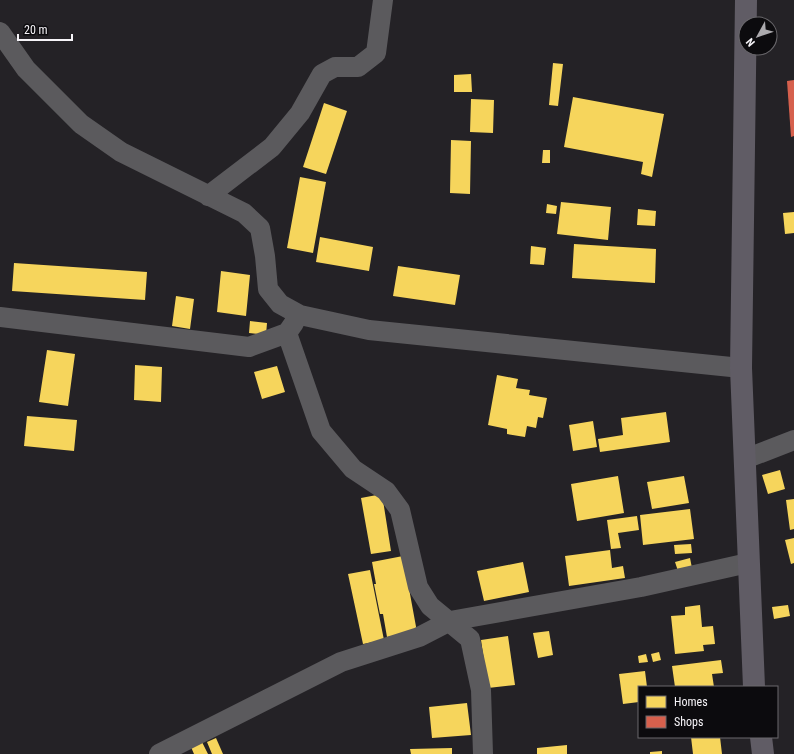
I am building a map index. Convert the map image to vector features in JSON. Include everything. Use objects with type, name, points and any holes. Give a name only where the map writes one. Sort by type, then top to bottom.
[{"type":"main road","points":[[746,0],[741,368],[754,686]]},
{"type":"main road","points":[[761,738],[764,754]]},
{"type":"street","points":[[208,196],[272,147],[300,112],[322,74],[335,67],[358,67],[376,53],[383,0]]},
{"type":"street","points":[[0,32],[26,69],[82,124],[121,152],[244,213],[260,228],[265,256],[268,289],[280,304],[300,315],[369,330],[741,368]]},
{"type":"street","points":[[0,317],[249,347],[287,333],[300,315]]},
{"type":"street","points":[[287,333],[321,432],[353,468],[386,491],[400,510],[418,587],[430,606],[470,638],[481,690],[483,754]]},
{"type":"street","points":[[745,460],[794,440]]},
{"type":"street","points":[[159,754],[341,662],[419,637],[450,622],[641,587],[748,563]]},
{"type":"street","points":[[470,638],[501,612]]},
{"type":"building: Homes","points":[[553,63],[563,64],[558,106],[549,105]]},
{"type":"building: Homes","points":[[471,74],[472,92],[454,92],[454,75]]},
{"type":"building: Homes","points":[[573,97],[664,114],[652,177],[641,174],[643,162],[564,147]]},
{"type":"building: Homes","points":[[471,99],[494,100],[493,133],[470,132]]},
{"type":"building: Homes","points":[[324,103],[347,111],[326,174],[303,167]]},
{"type":"building: Homes","points":[[451,140],[471,141],[470,194],[450,193]]},
{"type":"building: Homes","points":[[543,150],[550,150],[550,163],[542,163]]},
{"type":"building: Homes","points":[[300,177],[326,182],[313,253],[287,248]]},
{"type":"building: Homes","points":[[561,202],[611,207],[608,240],[557,234]]},
{"type":"building: Homes","points":[[547,204],[557,206],[556,214],[546,213]]},
{"type":"building: Homes","points":[[638,209],[656,211],[655,226],[637,225]]},
{"type":"building: Homes","points":[[794,212],[794,233],[785,234],[783,213]]},
{"type":"building: Homes","points":[[320,237],[373,247],[369,271],[316,262]]},
{"type":"building: Homes","points":[[574,244],[656,249],[655,283],[572,278]]},
{"type":"building: Homes","points":[[531,246],[546,248],[544,265],[530,264]]},
{"type":"building: Homes","points":[[14,263],[147,272],[145,300],[12,291]]},
{"type":"building: Homes","points":[[398,266],[460,275],[455,305],[393,296]]},
{"type":"building: Homes","points":[[221,271],[250,275],[246,316],[217,312]]},
{"type":"building: Homes","points":[[176,296],[194,299],[190,329],[172,326]]},
{"type":"building: Homes","points":[[250,321],[267,323],[266,335],[249,333]]},
{"type":"building: Homes","points":[[47,350],[75,354],[68,406],[39,402]]},
{"type":"building: Homes","points":[[135,365],[162,367],[161,402],[134,400]]},
{"type":"building: Homes","points":[[277,366],[285,392],[262,399],[254,372]]},
{"type":"building: Homes","points":[[497,375],[518,379],[516,388],[530,390],[529,395],[547,398],[543,418],[538,417],[536,428],[527,426],[525,437],[507,434],[507,429],[488,425]]},
{"type":"building: Homes","points":[[666,412],[670,442],[600,452],[598,439],[623,435],[621,418]]},
{"type":"building: Homes","points":[[27,416],[77,420],[74,451],[24,446]]},
{"type":"building: Homes","points":[[593,421],[597,447],[573,451],[569,425]]},
{"type":"building: Homes","points":[[780,470],[785,489],[768,494],[762,475]]},
{"type":"building: Homes","points":[[618,476],[624,513],[577,521],[571,484]]},
{"type":"building: Homes","points":[[684,476],[689,503],[652,509],[647,482]]},
{"type":"building: Homes","points":[[382,494],[391,551],[371,554],[361,498]]},
{"type":"building: Homes","points":[[794,499],[794,529],[790,530],[786,500]]},
{"type":"building: Homes","points":[[690,509],[694,539],[643,545],[640,515]]},
{"type":"building: Homes","points":[[637,516],[639,530],[618,533],[621,548],[611,549],[607,520]]},
{"type":"building: Homes","points":[[794,538],[794,563],[791,564],[785,540]]},
{"type":"building: Homes","points":[[691,544],[692,553],[675,554],[674,545]]},
{"type":"building: Homes","points":[[610,550],[612,568],[623,566],[625,578],[569,586],[565,556]]},
{"type":"building: Homes","points":[[403,556],[417,632],[387,637],[383,614],[380,614],[374,584],[376,584],[372,562]]},
{"type":"building: Homes","points":[[690,558],[692,568],[678,571],[675,562]]},
{"type":"building: Homes","points":[[523,562],[529,592],[484,601],[477,571]]},
{"type":"building: Homes","points":[[370,570],[384,640],[363,644],[348,574]]},
{"type":"building: Homes","points":[[700,605],[702,627],[713,626],[715,644],[703,645],[704,651],[675,654],[671,616],[685,615],[685,607]]},
{"type":"building: Homes","points":[[788,605],[790,616],[774,619],[772,607]]},
{"type":"building: Homes","points":[[549,631],[553,655],[538,658],[533,633]]},
{"type":"building: Homes","points":[[508,636],[515,685],[488,688],[481,640]]},
{"type":"building: Homes","points":[[659,652],[661,660],[653,662],[651,654]]},
{"type":"building: Homes","points":[[646,654],[648,662],[639,663],[638,656]]},
{"type":"building: Homes","points":[[721,660],[723,673],[712,674],[714,686],[675,686],[672,666]]},
{"type":"building: Homes","points":[[645,671],[647,686],[638,686],[638,702],[623,704],[619,674]]},
{"type":"building: Homes","points":[[467,703],[471,735],[432,738],[429,707]]},
{"type":"building: Homes","points":[[216,738],[223,754],[212,754],[207,742]]},
{"type":"building: Homes","points":[[691,738],[720,738],[722,754],[693,754]]},
{"type":"building: Homes","points":[[202,742],[208,754],[194,754],[191,747]]},
{"type":"building: Homes","points":[[567,745],[567,754],[537,754],[537,748]]},
{"type":"building: Homes","points":[[452,748],[452,754],[411,754],[410,749]]},
{"type":"building: Homes","points":[[662,751],[662,754],[650,754],[650,752]]},
{"type":"building: Shops","points":[[794,80],[794,136],[791,137],[787,81]]}]
